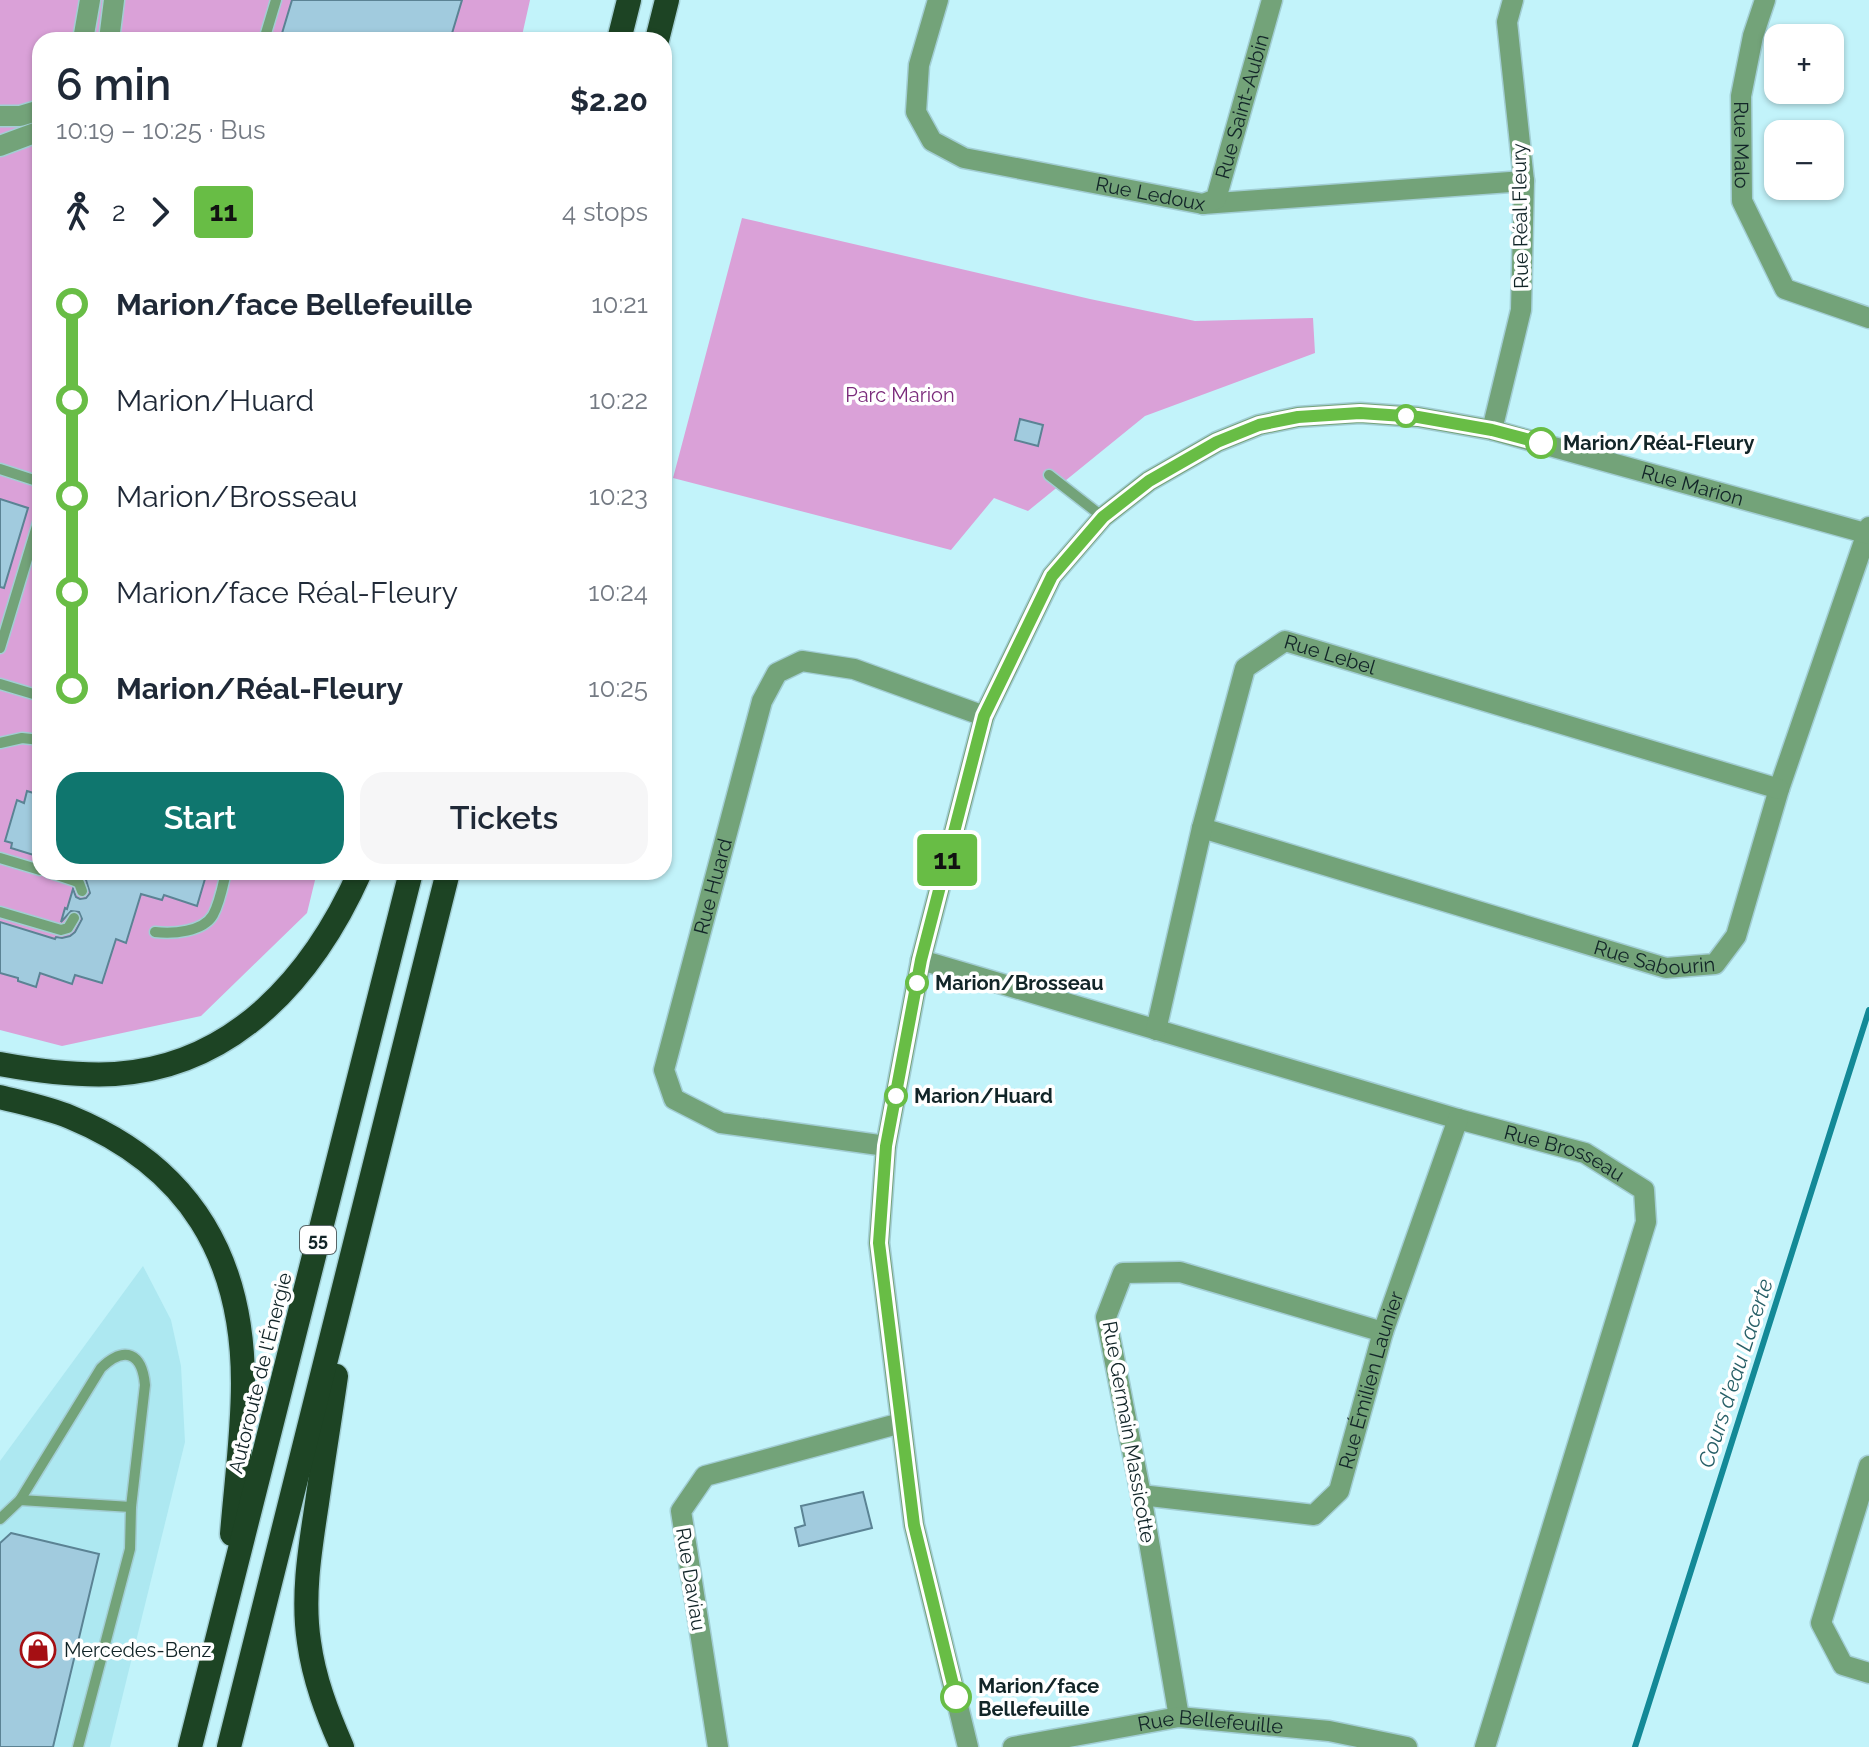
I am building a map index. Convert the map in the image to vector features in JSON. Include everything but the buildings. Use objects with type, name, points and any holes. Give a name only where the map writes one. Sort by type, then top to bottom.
[{"type":"highway","points":[[621,32],[629,0]]},
{"type":"highway","points":[[659,32],[667,0]]},
{"type":"highway","points":[[0,1064],[69,1074],[115,1074],[166,1065],[205,1051],[250,1022],[291,983],[325,939],[356,880]]},
{"type":"highway","name":"Autoroute de l'Énergie","points":[[190,1747],[409,880]]},
{"type":"highway","name":"55","points":[[229,1747],[446,880]]},
{"type":"highway","points":[[0,1097],[68,1116],[139,1155],[187,1201],[211,1236],[234,1297],[243,1383],[225,1608]]},
{"type":"highway","points":[[342,1747],[316,1677],[307,1627],[306,1599],[309,1552],[357,1235]]},
{"type":"street","points":[[84,32],[90,0]]},
{"type":"street","points":[[110,32],[114,0]]},
{"type":"street","name":"Rue Ledoux","points":[[938,0],[919,65],[916,112],[932,141],[964,158],[1203,204],[1524,181]]},
{"type":"street","name":"Rue Saint-Aubin","points":[[1203,204],[1216,199],[1272,0]]},
{"type":"street","name":"Rue Réal Fleury","points":[[1492,430],[1521,310],[1524,181],[1507,22],[1513,0]]},
{"type":"street","name":"Rue Malo","points":[[1765,0],[1753,36],[1741,96],[1742,201],[1785,289],[1869,318]]},
{"type":"street","points":[[0,116],[32,112]]},
{"type":"street","points":[[0,146],[32,134]]},
{"type":"street","name":"Rue Marion","points":[[968,1747],[914,1525],[879,1243],[886,1146],[921,960],[984,716],[1052,576],[1103,517],[1149,481],[1217,442],[1259,425],[1298,417],[1360,413],[1418,417],[1492,430],[1868,532]]},
{"type":"street","name":"Rue Sabourin","points":[[1202,828],[1666,968],[1715,964],[1736,936],[1779,789],[1868,532]]},
{"type":"street","name":"Rue Lebel","points":[[1156,1030],[1202,828],[1245,668],[1285,641],[1779,789]]},
{"type":"street","name":"Rue Huard","points":[[886,1146],[721,1123],[674,1099],[664,1070],[762,701],[777,673],[802,661],[854,669],[984,716]]},
{"type":"street","name":"Rue Brosseau","points":[[921,960],[1458,1119],[1585,1153],[1644,1190],[1646,1222],[1485,1747]]},
{"type":"street","name":"Rue Émilien Launier","points":[[1141,1495],[1314,1515],[1339,1491],[1383,1332],[1458,1119]]},
{"type":"street","name":"Rue Germain Massicotte","points":[[1179,1717],[1141,1495],[1106,1317],[1123,1273],[1180,1272],[1383,1332]]},
{"type":"street","name":"Rue Daviau","points":[[718,1747],[681,1511],[705,1476],[901,1423]]},
{"type":"street","points":[[1869,1466],[1821,1623],[1843,1665],[1869,1673]]},
{"type":"street","name":"Rue Bellefeuille","points":[[1013,1747],[1179,1717],[1329,1731],[1407,1747]]},
{"type":"lane","points":[[266,32],[276,0]]},
{"type":"lane","points":[[0,469],[32,479]]},
{"type":"lane","points":[[1049,475],[1103,517]]},
{"type":"lane","points":[[0,648],[32,542]]},
{"type":"lane","points":[[0,684],[32,694]]},
{"type":"lane","points":[[0,743],[32,739]]},
{"type":"lane","points":[[0,858],[32,868]]},
{"type":"lane","points":[[72,880],[79,883],[82,891]]},
{"type":"lane","points":[[155,932],[184,931],[209,920],[224,880]]},
{"type":"lane","points":[[0,912],[61,930],[68,928],[74,918]]},
{"type":"lane","points":[[0,1519],[20,1500],[101,1368],[114,1357],[133,1356],[144,1375],[145,1385],[131,1507],[130,1549],[78,1747]]},
{"type":"lane","points":[[20,1500],[131,1507]]},
{"type":"shaded area","points":[[143,1266],[171,1320],[181,1366],[185,1442],[110,1747],[0,1747],[0,1461]]},
{"type":"green space","points":[[0,0],[530,0],[523,32],[32,32],[32,880],[315,880],[307,913],[201,1016],[62,1046],[0,1030]]},
{"type":"green space","name":"Parc Marion","points":[[742,218],[1195,321],[1313,318],[1315,353],[1145,416],[1028,511],[994,498],[951,550],[673,478]]},
{"type":"waterway","name":"Cours d'eau Lacerte","points":[[1635,1747],[1869,1010]]},
{"type":"bus line","name":"11","points":[[956,1697],[914,1525],[879,1243],[886,1146],[921,960],[984,716],[1052,576],[1103,517],[1149,481],[1217,442],[1259,425],[1298,417],[1360,413],[1418,417],[1492,430],[1541,443]]},
{"type":"place","name":"Marion/Réal-Fleury","points":[[1541,443]]},
{"type":"place","name":"Marion/Brosseau","points":[[917,983]]},
{"type":"place","name":"Marion/Huard","points":[[896,1096]]},
{"type":"place","name":"Mercedes-Benz","points":[[38,1650]]},
{"type":"place","name":"Marion/face Bellefeuille","points":[[956,1697]]}]
